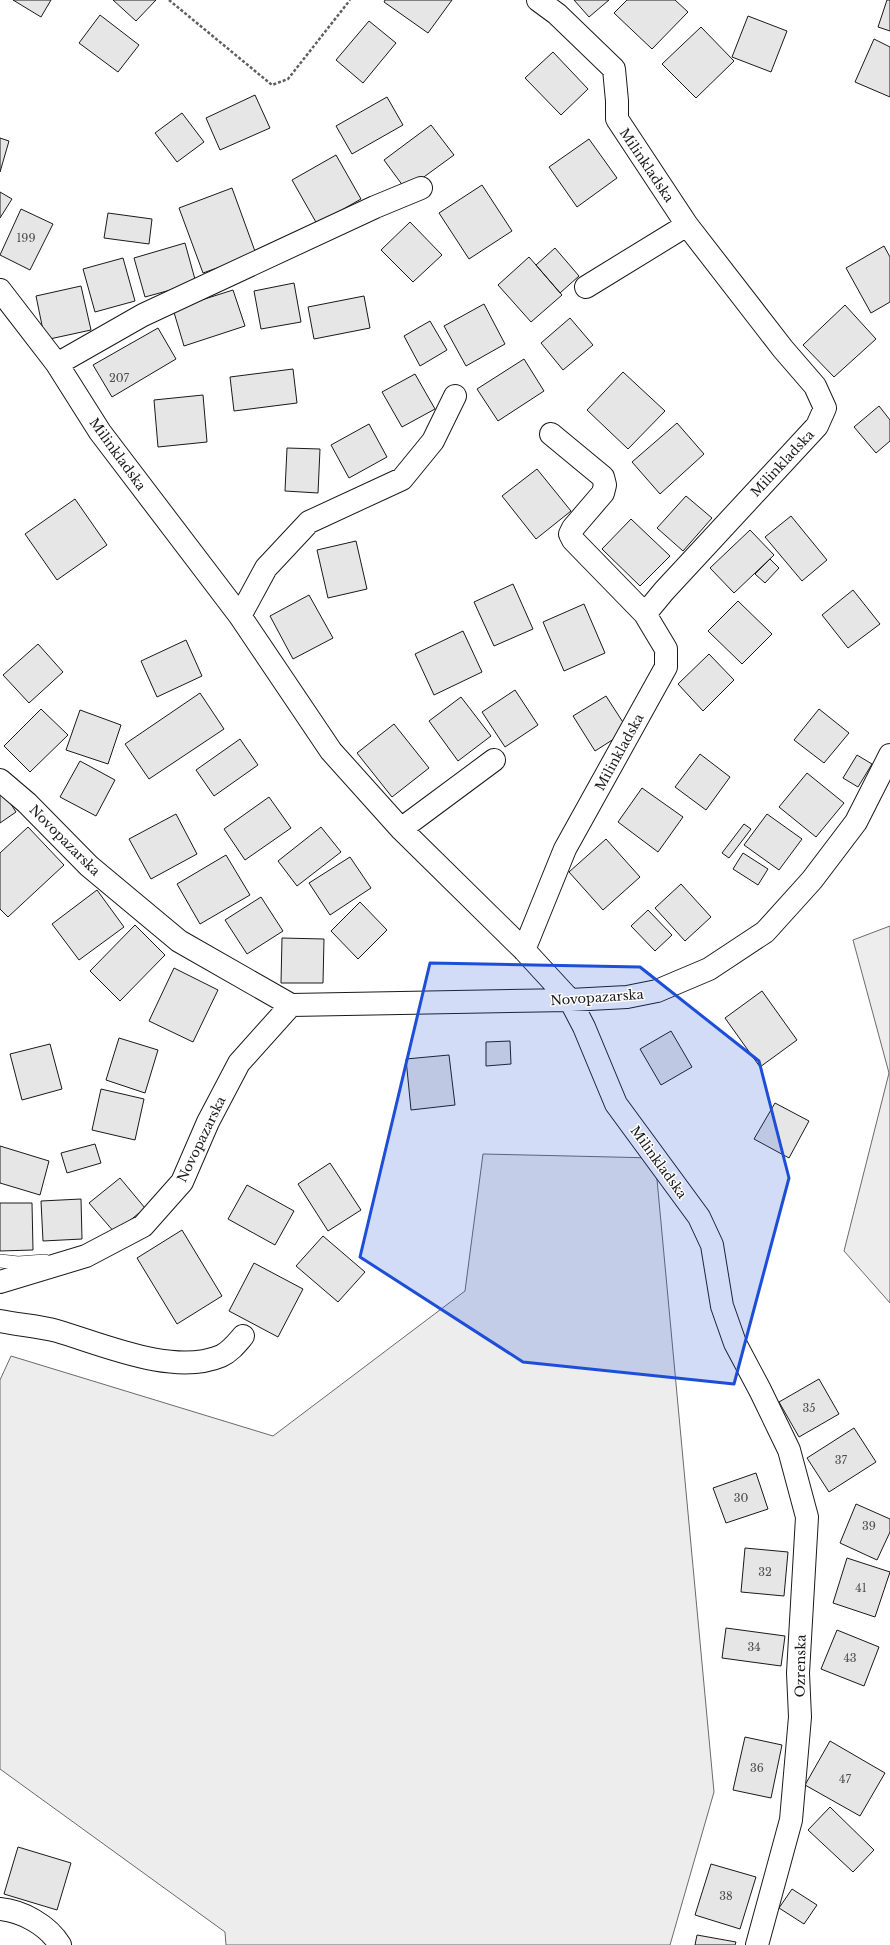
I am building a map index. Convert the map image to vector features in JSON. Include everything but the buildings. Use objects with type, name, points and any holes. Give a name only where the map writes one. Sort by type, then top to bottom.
[{"type":"street","name":"Milinkladska","points":[[524,950],[565,849],[666,667],[666,649],[645,614],[664,590],[817,426],[825,408],[815,386],[783,349],[687,225],[617,119],[614,69],[557,14],[538,0]]},
{"type":"street","points":[[57,364],[144,315],[375,207],[421,188]]},
{"type":"street","points":[[586,287],[687,225]]},
{"type":"street","name":"Milinkladska","points":[[0,290],[57,364],[100,432],[240,616],[331,751],[402,830],[524,950],[570,1000],[584,1027],[616,1104],[699,1217],[712,1245],[722,1306],[735,1343],[760,1390]]},
{"type":"street","points":[[240,616],[266,568],[309,522],[402,479],[433,441],[455,396]]},
{"type":"street","points":[[551,434],[603,477],[603,493],[573,528],[570,534],[573,540],[645,614]]},
{"type":"street","name":"Novopazarska","points":[[0,780],[27,803],[89,866],[179,941],[291,1005],[570,1000],[627,997],[657,991],[709,969],[765,932],[812,880],[856,822],[890,755]]},
{"type":"street","points":[[402,830],[494,760]]},
{"type":"street","name":"Novopazarska","points":[[0,1282],[86,1256],[143,1226],[182,1182],[208,1122],[239,1063],[291,1005]]},
{"type":"street","points":[[0,1321],[54,1331],[132,1354],[163,1361],[199,1363],[222,1356],[243,1336]]},
{"type":"street","name":"Ozrenska","points":[[757,1945],[791,1820],[800,1717],[798,1672],[807,1517],[788,1450],[760,1390]]},
{"type":"street","points":[[0,1909],[26,1915],[44,1928],[60,1945]]},
{"type":"lane","points":[[0,1261],[18,1263],[86,1256]]},
{"type":"path","points":[[169,0],[272,85],[288,79],[350,0]]},
{"type":"highlighted area","points":[[430,963],[640,967],[759,1061],[789,1178],[734,1384],[523,1362],[360,1257]]},
{"type":"shaded area","points":[[890,926],[890,1303],[844,1251],[889,1073],[853,940]]},
{"type":"shaded area","points":[[483,1154],[655,1158],[714,1792],[670,1945],[226,1945],[225,1932],[0,1769],[0,1380],[11,1356],[273,1436],[465,1291]]}]
